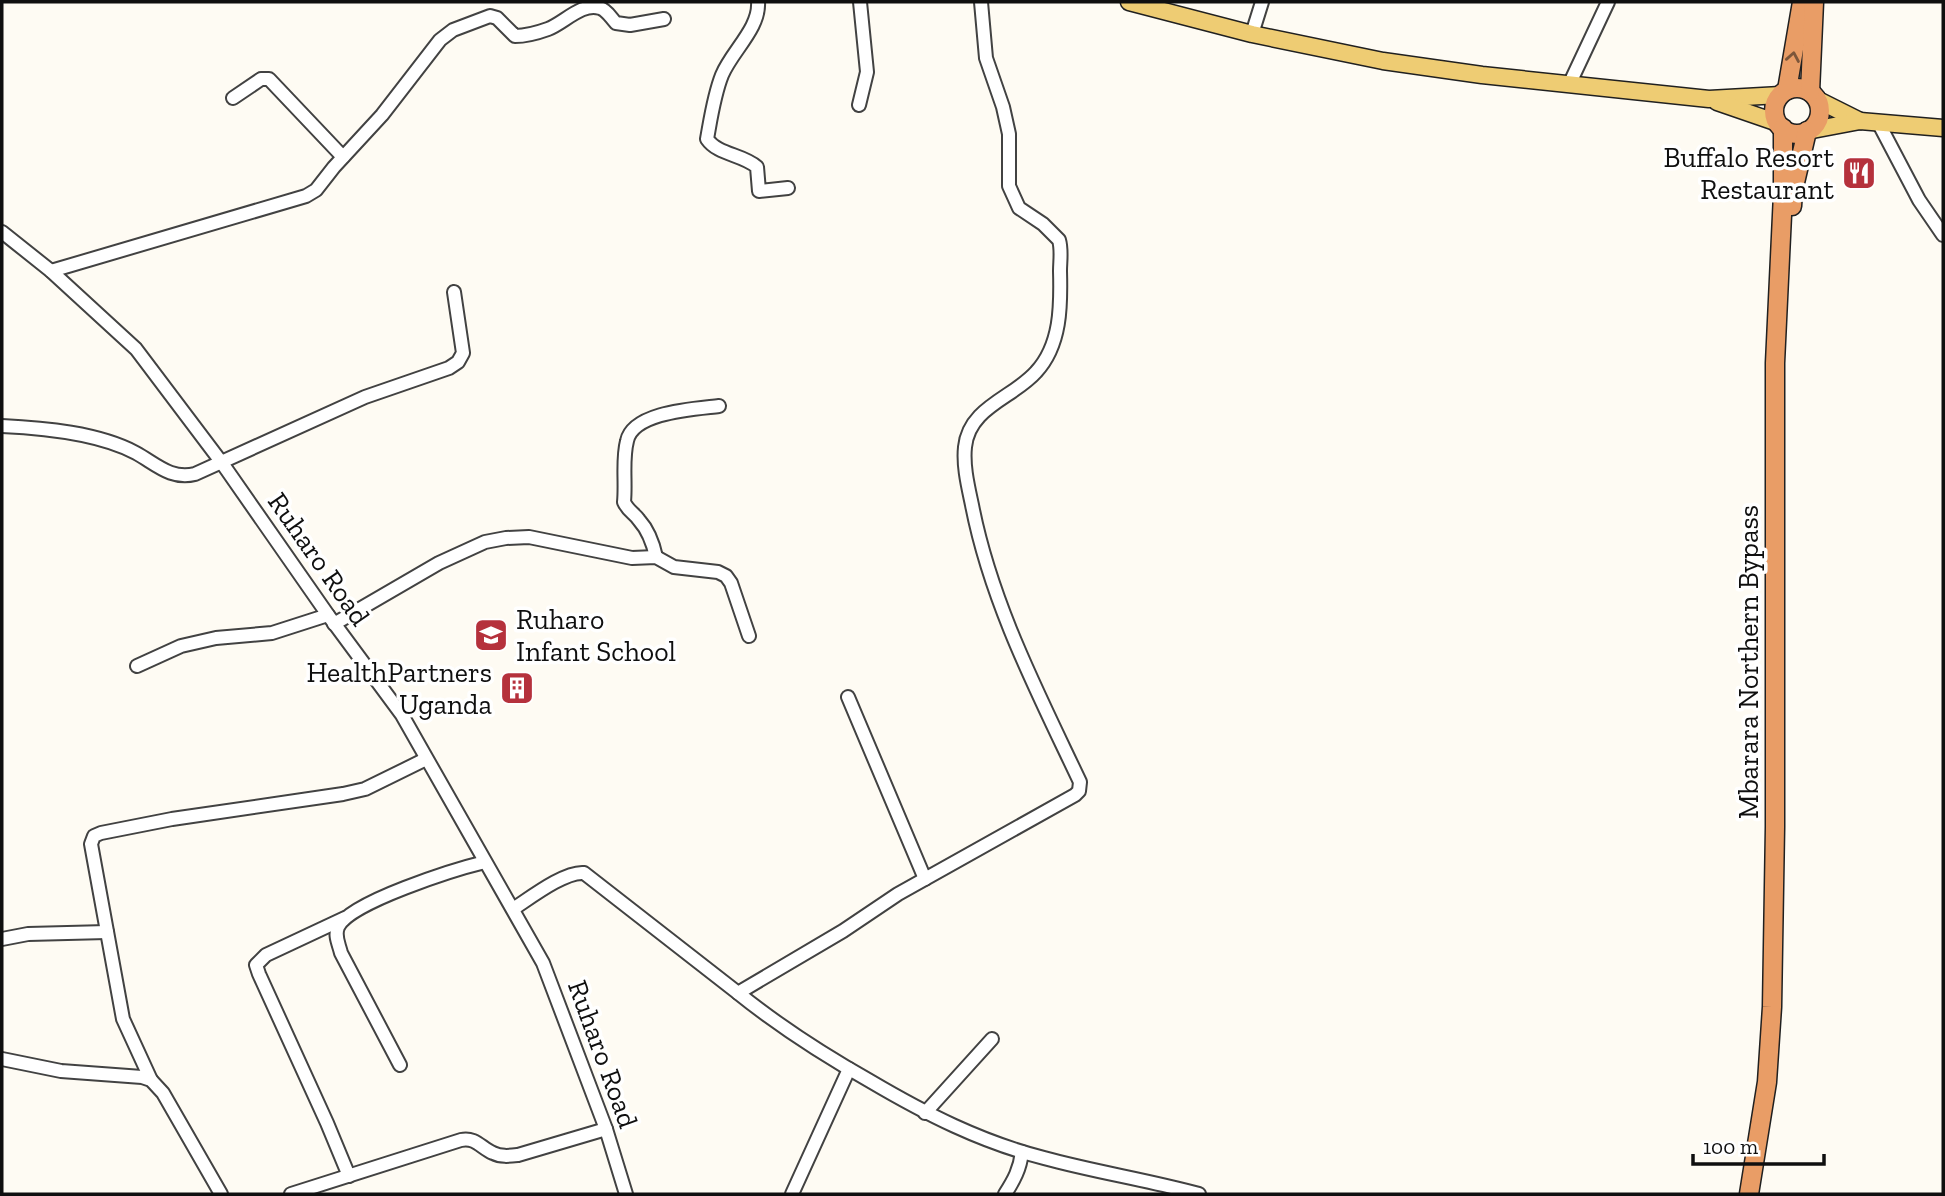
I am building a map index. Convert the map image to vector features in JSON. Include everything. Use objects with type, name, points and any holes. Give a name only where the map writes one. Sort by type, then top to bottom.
[{"type":"highway","name":"Mbarara Northern Bypass","points":[[1749,1194],[1767,1082],[1772,1007],[1775,827],[1774,376],[1783,194],[1781,125],[1775,108],[1784,93],[1802,2]]},
{"type":"highway","points":[[1814,2],[1814,96]]},
{"type":"highway","points":[[1781,125],[1795,133],[1807,131],[1818,121],[1820,107],[1814,96],[1802,88],[1784,93]]},
{"type":"highway","points":[[1758,1194],[1777,1076],[1780,1000],[1784,333],[1793,191],[1807,131]]},
{"type":"main road","points":[[1129,2],[1252,34],[1383,61],[1569,85],[1709,99],[1784,93]]},
{"type":"main road","points":[[1814,96],[1860,121]]},
{"type":"main road","points":[[1709,99],[1781,125]]},
{"type":"main road","points":[[1807,131],[1860,121],[1943,128]]},
{"type":"street","points":[[758,2],[755,20],[723,74],[714,100],[707,139],[715,147],[757,167],[759,191],[788,188]]},
{"type":"street","points":[[859,105],[867,72],[860,2]]},
{"type":"street","points":[[738,993],[843,931],[925,878],[1075,795],[1080,786],[1018,650],[983,559],[966,474],[965,447],[969,431],[975,421],[997,401],[1035,374],[1050,354],[1057,329],[1060,300],[1059,240],[1043,224],[1019,208],[1009,187],[1009,134],[986,58],[981,2]]},
{"type":"street","points":[[1252,34],[1262,2]]},
{"type":"street","points":[[1569,85],[1608,2]]},
{"type":"street","points":[[51,271],[306,196],[316,190],[382,115],[440,40],[453,30],[490,16],[497,18],[515,36],[526,36],[549,29],[578,12],[595,7],[603,9],[616,23],[630,25],[664,19]]},
{"type":"street","points":[[233,98],[261,79],[269,79],[343,157]]},
{"type":"street","points":[[1878,122],[1919,200],[1943,235]]},
{"type":"street","name":"Ruharo Road","points":[[2,232],[51,271],[136,349],[222,463],[331,620],[402,715],[543,963],[606,1129],[626,1194]]},
{"type":"street","points":[[2,426],[107,441],[178,476],[195,474],[365,397],[436,374],[458,362],[464,353],[454,292]]},
{"type":"street","points":[[656,557],[649,532],[624,502],[627,437],[634,426],[658,416],[690,409],[719,407]]},
{"type":"street","points":[[137,666],[189,644],[272,633],[331,620],[439,563],[485,542],[506,538],[529,537],[632,558],[656,557],[674,567],[718,572],[732,583],[749,636]]},
{"type":"street","points":[[848,698],[925,878]]},
{"type":"street","points":[[151,1080],[123,1019],[91,844],[97,834],[172,819],[354,791],[389,778],[426,759]]},
{"type":"street","points":[[349,1176],[258,974],[257,965],[266,955],[387,896],[450,871],[485,862]]},
{"type":"street","points":[[513,909],[556,882],[575,873],[584,873],[775,1021],[849,1069],[925,1113],[969,1134],[1022,1152],[1197,1194]]},
{"type":"street","points":[[345,918],[337,928],[336,936],[341,953],[400,1065]]},
{"type":"street","points":[[2,939],[28,934],[107,932]]},
{"type":"street","points":[[925,1113],[992,1039]]},
{"type":"street","points":[[2,1059],[61,1071],[134,1076],[151,1080],[158,1085],[221,1194]]},
{"type":"street","points":[[792,1194],[849,1069]]},
{"type":"street","points":[[290,1194],[468,1139],[476,1141],[496,1155],[517,1156],[606,1129]]},
{"type":"street","points":[[1004,1194],[1021,1165],[1022,1152]]},
{"type":"place","name":"Buffalo Resort Restaurant","points":[[1859,173]]},
{"type":"place","name":"Ruharo Infant School","points":[[491,635]]},
{"type":"place","name":"HealthPartners Uganda","points":[[517,688]]}]
